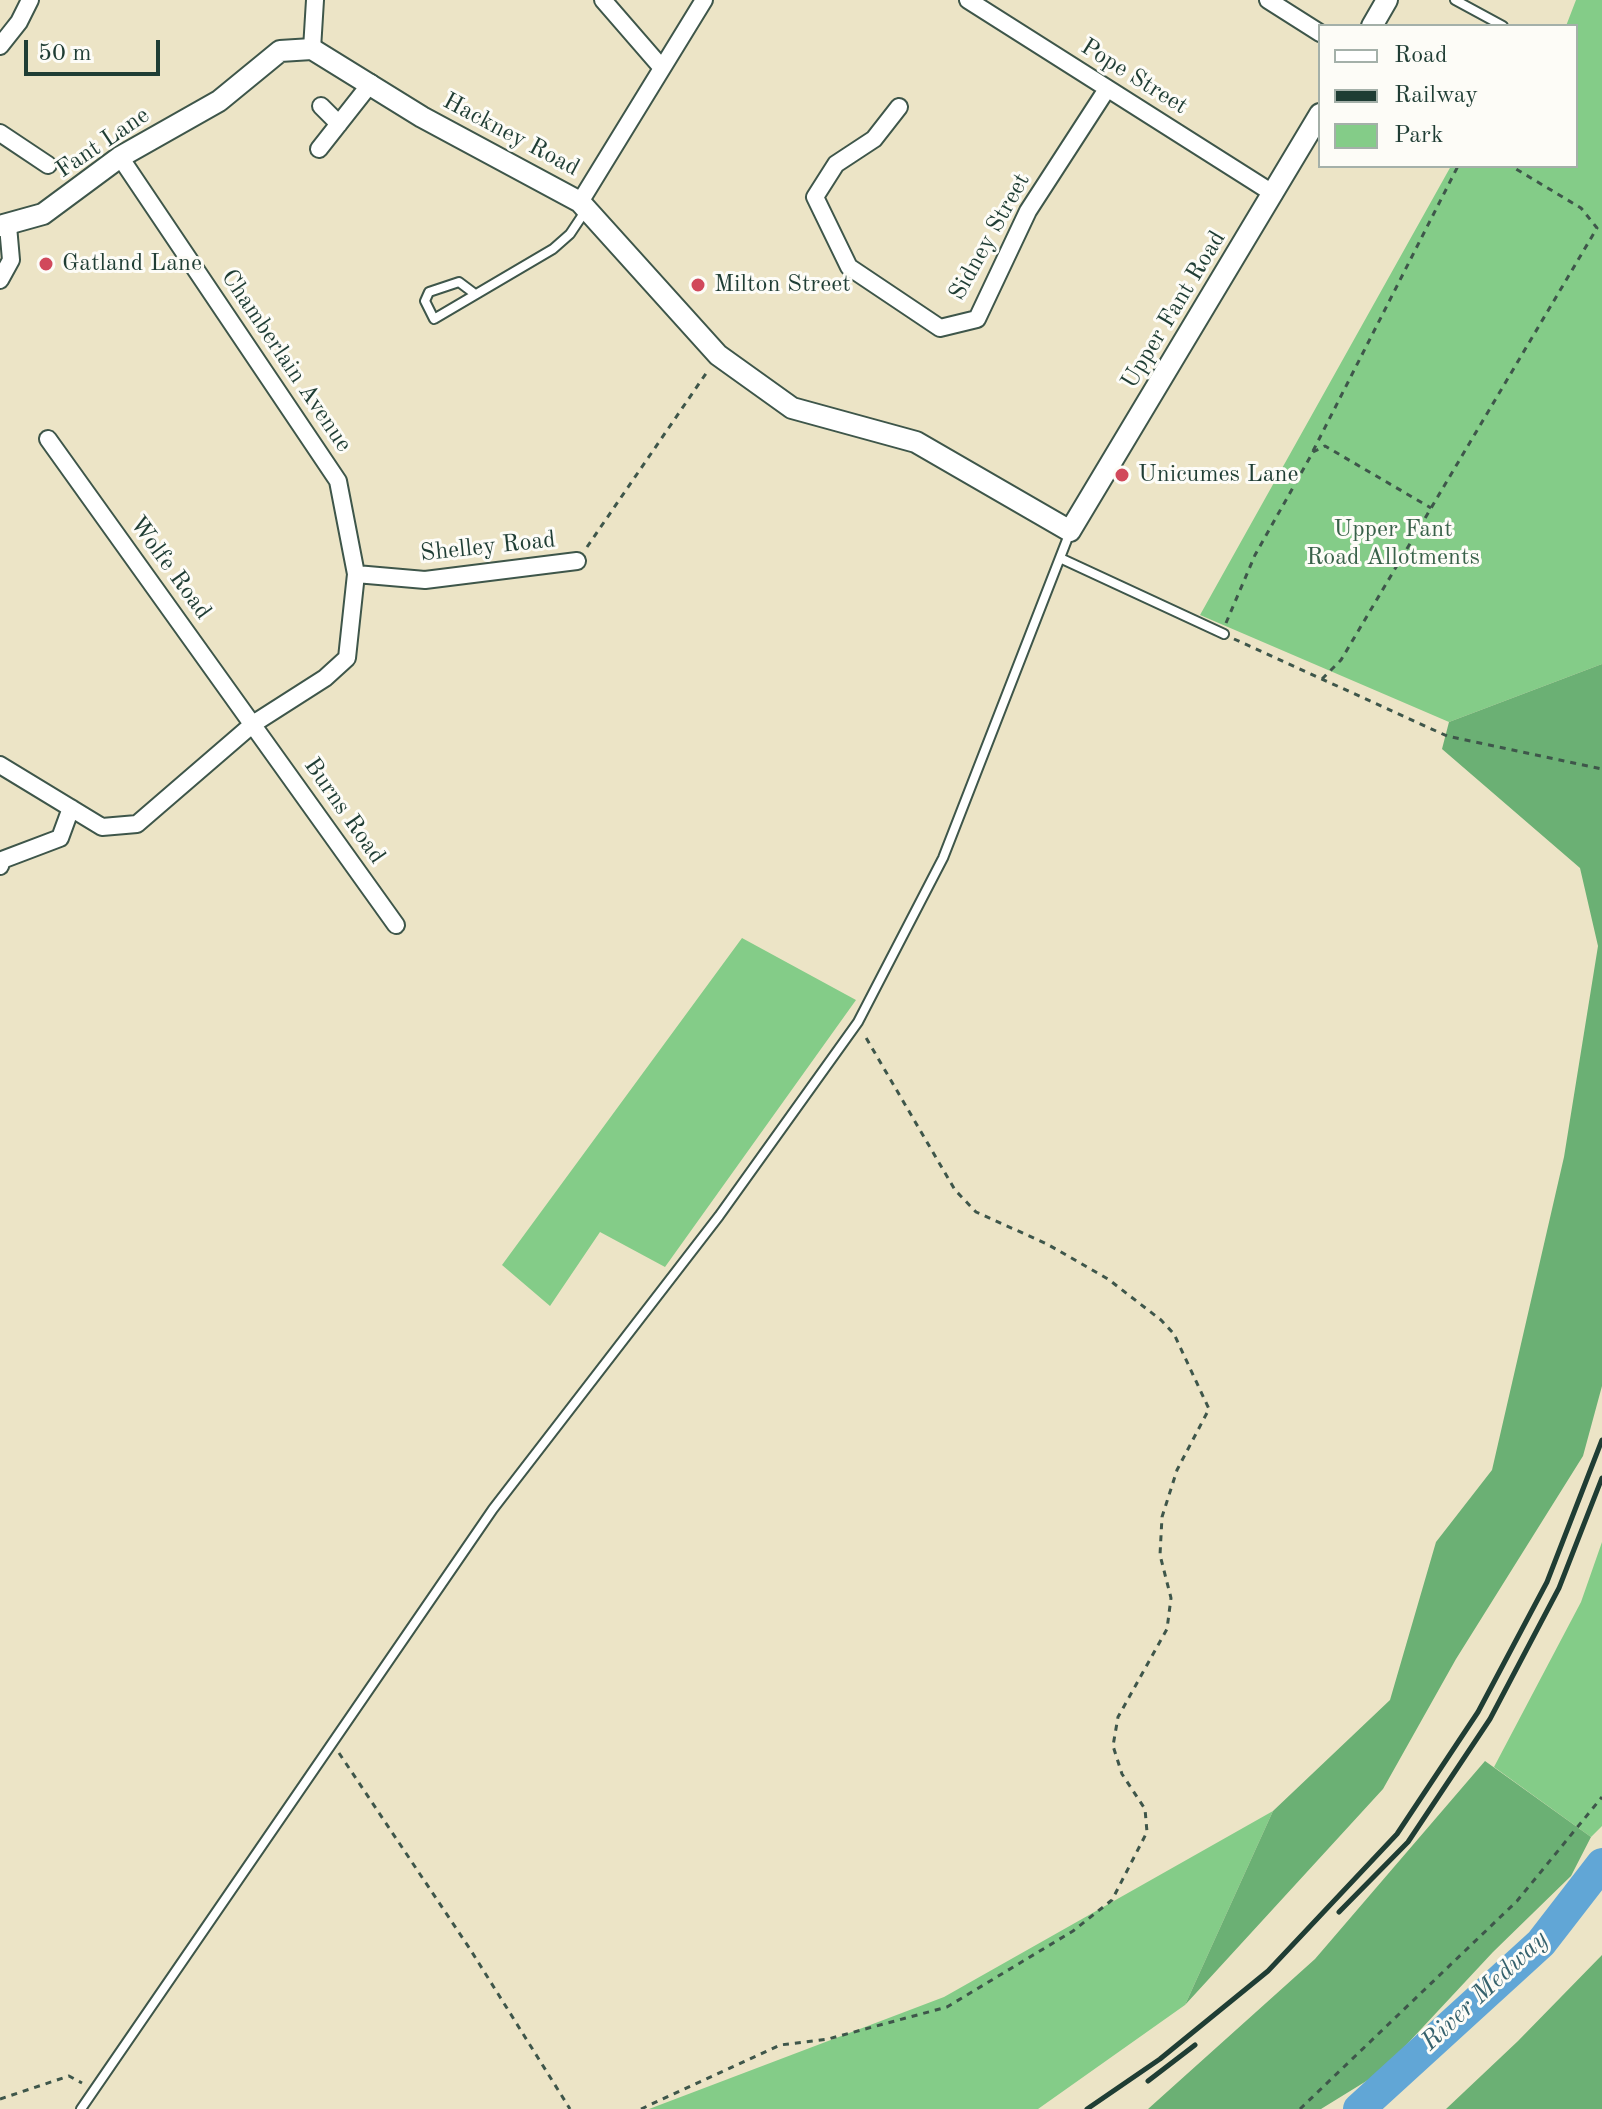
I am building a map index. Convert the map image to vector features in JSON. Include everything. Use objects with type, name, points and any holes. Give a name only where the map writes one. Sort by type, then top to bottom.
[{"type":"street","points":[[0,46],[19,22],[30,0]]},
{"type":"street","points":[[312,49],[315,0]]},
{"type":"street","points":[[603,0],[662,68]]},
{"type":"street","points":[[583,205],[704,0]]},
{"type":"street","name":"Pope Street","points":[[968,0],[1274,194]]},
{"type":"street","points":[[1268,0],[1318,32]]},
{"type":"street","points":[[1373,24],[1387,0]]},
{"type":"street","name":"Hackney Road","points":[[312,49],[422,117],[583,205],[718,355],[792,408],[916,442],[1070,531]]},
{"type":"street","name":"Fant Lane","points":[[4,226],[43,214],[120,157],[219,101],[280,51],[312,49]]},
{"type":"street","points":[[319,149],[371,83]]},
{"type":"street","name":"Sidney Street","points":[[899,107],[874,139],[836,164],[815,197],[849,267],[940,328],[977,319],[1028,211],[1107,89]]},
{"type":"street","points":[[321,106],[339,124]]},
{"type":"street","name":"Upper Fant Road","points":[[1070,531],[1318,117]]},
{"type":"street","points":[[0,133],[48,165]]},
{"type":"street","name":"Chamberlain Avenue","points":[[0,765],[102,827],[137,824],[253,724],[325,678],[347,658],[356,574],[338,481],[120,157]]},
{"type":"street","points":[[0,280],[11,260],[4,226]]},
{"type":"street","name":"Wolfe Road","points":[[48,439],[253,724]]},
{"type":"street","name":"Shelley Road","points":[[356,574],[425,580],[577,561]]},
{"type":"street","name":"Burns Road","points":[[253,724],[396,925]]},
{"type":"street","points":[[0,866],[2,860],[60,838],[71,808]]},
{"type":"lane","points":[[1455,0],[1499,24]]},
{"type":"lane","points":[[475,294],[459,282],[429,292],[425,301],[434,319],[553,249],[570,234],[583,205]]},
{"type":"lane","points":[[81,2109],[493,1509],[719,1216],[858,1022],[943,858],[1070,531]]},
{"type":"lane","points":[[1060,558],[1224,634]]},
{"type":"path","points":[[1457,168],[1313,452],[1255,555],[1224,634],[1447,736],[1602,769]]},
{"type":"path","points":[[1322,679],[1341,660],[1597,228],[1581,208],[1514,168]]},
{"type":"path","points":[[577,561],[718,355]]},
{"type":"path","points":[[1313,452],[1325,446],[1431,508]]},
{"type":"path","points":[[641,2109],[780,2045],[828,2039],[947,2007],[1073,1931],[1112,1900],[1147,1832],[1145,1809],[1122,1774],[1113,1746],[1118,1717],[1167,1629],[1171,1598],[1160,1555],[1162,1517],[1177,1470],[1209,1409],[1174,1334],[1161,1320],[1108,1279],[1047,1244],[976,1212],[955,1190],[858,1022]]},
{"type":"path","points":[[332,1743],[470,1949],[570,2109]]},
{"type":"path","points":[[1300,2109],[1517,1901],[1602,1797]]},
{"type":"path","points":[[0,2099],[69,2076],[92,2089]]},
{"type":"green space","name":"Upper Fant Road Allotments","points":[[1576,0],[1602,0],[1602,664],[1449,722],[1200,615],[1450,168],[1578,168],[1578,24],[1567,24]]},
{"type":"green space","points":[[1602,664],[1602,1386],[1583,1456],[1456,1659],[1383,1789],[1185,2005],[1273,1811],[1390,1700],[1436,1542],[1492,1470],[1564,1157],[1598,946],[1580,868],[1442,749],[1449,722]]},
{"type":"green space","points":[[742,938],[856,1000],[665,1267],[600,1232],[550,1306],[502,1265]]},
{"type":"green space","points":[[1602,1542],[1602,1826],[1591,1837],[1494,1767],[1581,1602]]},
{"type":"green space","points":[[1485,1761],[1591,1837],[1571,1876],[1493,1952],[1381,2072],[1321,2109],[1148,2109],[1315,1959]]},
{"type":"green space","points":[[1273,1811],[1185,2005],[1038,2109],[649,2109],[944,1997]]},
{"type":"green space","points":[[1602,1955],[1602,2109],[1446,2109],[1518,2041]]},
{"type":"waterway","name":"River Medway","points":[[1359,2109],[1541,1943],[1602,1864]]},
{"type":"railway","points":[[1087,2109],[1160,2059],[1268,1971],[1397,1834],[1478,1712],[1547,1582],[1602,1440]]},
{"type":"railway","points":[[1339,1912],[1408,1842],[1490,1719],[1559,1588],[1602,1478]]},
{"type":"railway","points":[[1148,2081],[1195,2045]]},
{"type":"place","name":"Gatland Lane","points":[[46,264]]},
{"type":"place","name":"Milton Street","points":[[698,285]]},
{"type":"place","name":"Unicumes Lane","points":[[1122,475]]}]
